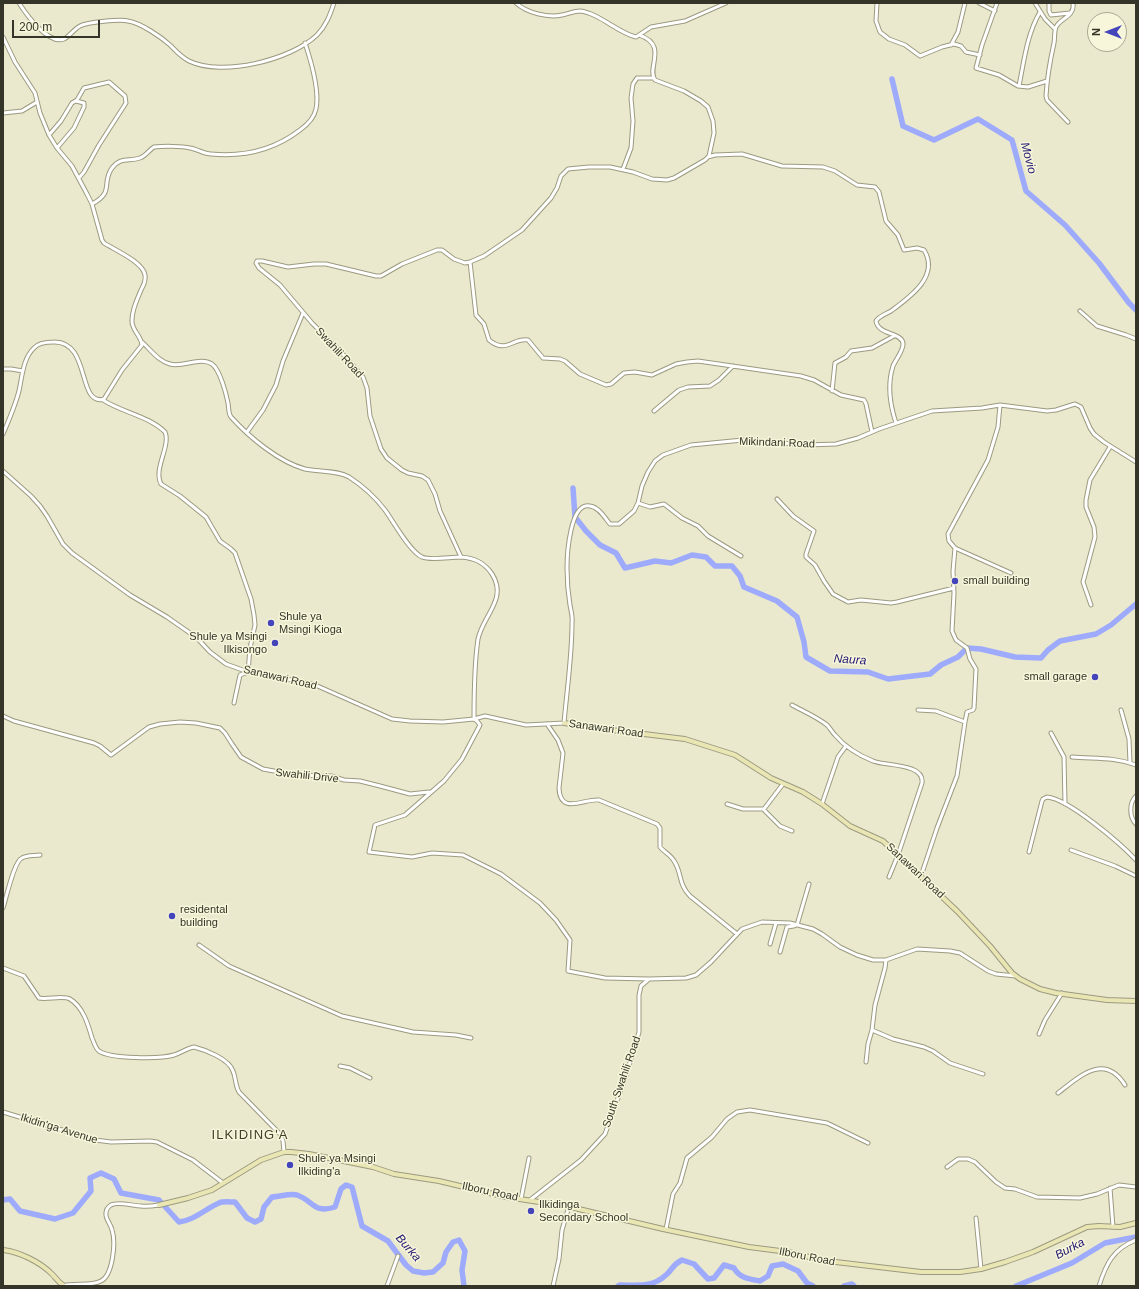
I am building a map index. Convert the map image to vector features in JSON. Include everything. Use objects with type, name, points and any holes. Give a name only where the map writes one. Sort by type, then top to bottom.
[{"type":"street","points":[[19,3],[29,18],[54,39],[64,38],[84,24],[120,20],[129,21],[141,26],[162,39],[187,60],[208,67],[230,68],[247,65],[285,54],[305,43],[316,35],[326,24],[334,3]]},
{"type":"street","points":[[516,3],[527,10],[552,15],[561,15],[580,11],[610,23],[636,37],[651,27],[685,21],[726,3]]},
{"type":"street","points":[[877,3],[876,17],[880,32],[888,38],[905,45],[921,56],[942,47],[951,45],[959,45],[966,52],[980,55]]},
{"type":"street","points":[[951,45],[958,32],[965,3]]},
{"type":"street","points":[[979,3],[995,11]]},
{"type":"street","points":[[997,3],[982,45],[976,67],[977,69],[999,75],[1020,86],[1028,87],[1047,81]]},
{"type":"street","points":[[1036,3],[1040,12],[1055,29]]},
{"type":"street","points":[[1049,3],[1049,11],[1052,15],[1070,13]]},
{"type":"street","points":[[1068,122],[1047,100],[1047,81],[1055,29],[1070,13],[1073,8],[1073,3]]},
{"type":"street","points":[[1020,86],[1027,47],[1034,24],[1040,12]]},
{"type":"street","points":[[639,35],[648,39],[654,50],[655,59],[652,73],[653,78]]},
{"type":"street","points":[[3,37],[15,62],[35,93],[40,113],[49,135],[57,148],[72,166],[92,204],[99,232],[104,243],[140,266],[144,272],[145,282],[134,308],[132,322],[133,328],[142,342],[156,356],[169,364],[178,365],[202,362],[211,364],[221,380],[229,415],[247,432],[264,447],[288,463],[306,469],[347,476],[363,486],[385,510],[414,552],[421,557],[429,559],[461,557],[475,559],[489,570],[495,578],[498,592],[494,606],[480,630],[475,661],[474,719],[478,721],[480,725],[462,759],[444,781],[406,815],[375,825],[369,852],[412,857],[432,853],[463,855],[501,874],[540,903],[556,920],[570,940],[568,971],[605,978],[686,978],[696,975],[742,930],[762,922],[790,923],[813,929],[840,947],[857,955],[873,960],[886,960],[917,950],[950,951],[960,953],[988,971],[996,974],[1016,976]]},
{"type":"street","points":[[92,204],[105,194],[111,171],[116,164],[122,160],[137,159],[142,157],[154,147],[191,148],[211,154],[241,153],[272,147],[289,138],[301,129],[314,115],[317,102],[314,81],[305,43]]},
{"type":"street","points":[[623,169],[631,148],[633,121],[631,101],[633,84],[637,78],[653,78],[656,81],[684,91],[708,107],[713,121],[714,133],[708,157]]},
{"type":"street","points":[[49,135],[61,121],[72,103],[76,101],[84,88],[108,82],[122,94],[126,100],[79,178]]},
{"type":"street","points":[[57,148],[74,128],[84,107],[85,104],[83,102],[76,101]]},
{"type":"street","points":[[3,113],[20,112],[37,102]]},
{"type":"street","points":[[872,432],[864,400],[844,396],[809,378],[801,376],[702,361],[676,364],[652,375],[635,372],[624,373],[611,384],[606,385],[580,374],[565,361],[560,359],[543,358],[528,340],[522,340],[506,346],[498,345],[489,340],[484,324],[476,315],[470,262],[484,256],[511,239],[522,230],[551,198],[557,188],[561,176],[568,169],[600,167],[623,169],[652,179],[667,180],[674,178],[708,157],[715,155],[742,154],[782,166],[823,167],[835,171],[852,183],[873,186],[878,189],[886,221],[898,235],[904,250],[921,248],[926,253],[930,266],[928,273],[919,287],[899,305],[879,317],[876,321],[876,325],[881,329],[894,336],[900,337],[903,345],[893,366],[890,382],[891,406],[896,423]]},
{"type":"street","name":"Swahili Road","points":[[461,557],[428,480],[422,476],[402,470],[387,458],[381,449],[370,416],[367,388],[363,376],[322,334],[280,285],[259,268],[256,262],[262,260],[288,267],[326,264],[381,276],[402,264],[437,250],[442,250],[459,262],[470,262]]},
{"type":"street","points":[[1080,310],[1098,326],[1136,339]]},
{"type":"street","points":[[247,432],[263,410],[274,389],[283,361],[303,313]]},
{"type":"street","points":[[832,391],[834,363],[846,357],[851,351],[872,348],[894,336]]},
{"type":"street","points":[[3,434],[16,400],[23,371],[30,352],[38,345],[52,342],[64,344],[74,350],[81,366],[89,392],[95,399],[103,400],[113,406],[146,420],[165,432],[166,440],[159,479],[161,484],[180,496],[206,517],[216,536],[234,553],[251,598],[255,625],[250,648],[248,672],[240,675],[234,702]]},
{"type":"street","points":[[103,400],[122,370],[140,349],[142,342]]},
{"type":"street","points":[[654,411],[679,390],[688,387],[710,386],[719,380],[733,366]]},
{"type":"street","points":[[3,369],[23,371]]},
{"type":"street","name":"Mikindani Road","points":[[564,722],[571,655],[572,621],[568,595],[567,554],[574,519],[580,508],[589,505],[603,514],[610,524],[619,524],[634,511],[638,504],[642,486],[648,472],[654,461],[663,455],[691,445],[743,440],[806,445],[829,444],[858,438],[932,411],[982,408],[1000,405],[1047,411],[1056,410],[1075,404],[1081,407],[1094,434],[1110,447],[1136,462]]},
{"type":"street","points":[[1000,405],[998,427],[988,460],[948,534],[949,541],[955,548],[1011,573]]},
{"type":"street","points":[[1091,605],[1083,582],[1095,537],[1094,527],[1086,508],[1086,500],[1090,480],[1110,447]]},
{"type":"street","name":"Sanawari Road","points":[[3,471],[40,506],[50,520],[62,544],[72,553],[140,601],[167,617],[197,638],[210,652],[226,664],[248,672],[313,684],[392,719],[443,722],[474,719],[485,716],[526,725],[564,722],[611,730],[685,739],[735,756],[783,784],[803,792],[822,804],[850,826],[883,841],[921,876],[990,946],[1016,976],[1035,987],[1062,994],[1112,1001],[1136,1001]]},
{"type":"street","points":[[777,499],[793,516],[814,531],[806,557],[815,565],[833,594],[846,601],[861,600],[891,603],[900,602],[909,598],[954,588]]},
{"type":"street","points":[[638,504],[650,507],[664,504],[682,518],[698,526],[708,536],[741,556]]},
{"type":"street","points":[[921,876],[937,828],[957,776],[967,712],[973,710],[974,708],[976,669],[970,659],[967,648],[956,640],[952,631],[954,588],[952,571],[955,548]]},
{"type":"street","points":[[792,705],[826,724],[852,751],[872,761],[901,766],[919,772],[922,777],[922,783],[898,855],[889,877]]},
{"type":"street","points":[[918,710],[936,711],[966,722]]},
{"type":"street","points":[[1121,710],[1129,739],[1130,763]]},
{"type":"street","name":"Swahili Drive","points":[[3,716],[14,721],[94,743],[111,755],[149,727],[160,724],[180,722],[207,725],[220,728],[226,733],[241,757],[267,770],[296,775],[331,776],[410,794],[430,792]]},
{"type":"street","points":[[547,724],[562,748],[563,758],[560,793],[563,800],[569,804],[576,805],[592,800],[599,800],[657,824],[660,828],[661,848],[675,862],[684,890],[737,934]]},
{"type":"street","points":[[1051,733],[1064,757],[1064,804]]},
{"type":"street","points":[[822,804],[838,757],[846,746]]},
{"type":"street","points":[[1072,757],[1112,759],[1136,765],[1136,771]]},
{"type":"street","points":[[764,809],[783,784]]},
{"type":"street","points":[[1136,796],[1133,800],[1131,817],[1132,821],[1136,824]]},
{"type":"street","points":[[1029,852],[1043,799],[1050,797],[1064,804],[1095,824],[1136,860]]},
{"type":"street","points":[[727,804],[743,809],[764,809],[780,826],[792,832]]},
{"type":"street","points":[[1071,850],[1115,866],[1136,876]]},
{"type":"street","points":[[3,908],[10,880],[19,860],[23,857],[40,855]]},
{"type":"street","points":[[796,925],[809,884]]},
{"type":"street","points":[[770,944],[776,923]]},
{"type":"street","points":[[780,952],[787,927],[796,925]]},
{"type":"street","points":[[200,945],[229,966],[342,1016],[408,1032],[456,1035],[471,1038]]},
{"type":"street","points":[[866,1062],[868,1041],[872,1030],[875,1005],[886,960]]},
{"type":"street","points":[[3,968],[24,976],[39,998],[65,998],[71,1000],[86,1019],[95,1047],[101,1052],[132,1058],[164,1057],[178,1054],[194,1047],[226,1061],[233,1070],[236,1086],[239,1092],[280,1134],[283,1141],[284,1152]]},
{"type":"street","name":"South Swahili Road","points":[[530,1200],[581,1160],[605,1134],[626,1076],[639,1032],[638,995],[641,986],[648,979]]},
{"type":"street","points":[[1039,1034],[1045,1020],[1062,994]]},
{"type":"street","points":[[872,1030],[893,1039],[924,1047],[933,1051],[950,1063],[983,1074]]},
{"type":"street","points":[[340,1066],[350,1068],[370,1078]]},
{"type":"street","points":[[1058,1093],[1084,1073],[1097,1069],[1105,1069],[1114,1073],[1120,1077],[1125,1085]]},
{"type":"street","points":[[666,1230],[673,1194],[680,1183],[687,1158],[712,1137],[727,1119],[737,1112],[750,1110],[828,1123],[868,1143]]},
{"type":"street","name":"Ikidin'ga Avenue","points":[[3,1112],[101,1141],[157,1142],[193,1160],[223,1183]]},
{"type":"street","name":"Ilboru Road","points":[[62,1286],[98,1283],[109,1273],[114,1236],[106,1215],[109,1206],[115,1204],[141,1206],[159,1205],[202,1194],[261,1160],[284,1152],[309,1154],[394,1174],[439,1181],[521,1199],[569,1206],[666,1230],[749,1247],[788,1252],[826,1261],[922,1272],[960,1272],[981,1269],[1037,1251],[1084,1228],[1100,1226],[1124,1227],[1136,1223]]},
{"type":"street","points":[[521,1199],[529,1158]]},
{"type":"street","points":[[947,1167],[958,1159],[968,1159],[975,1162],[996,1182],[1005,1188],[1015,1189],[1033,1196],[1080,1198],[1097,1194],[1120,1185],[1136,1187]]},
{"type":"street","points":[[1110,1188],[1112,1227]]},
{"type":"street","points":[[553,1286],[559,1259],[562,1230],[569,1206]]},
{"type":"street","points":[[976,1218],[981,1269]]},
{"type":"street","points":[[1099,1286],[1105,1269],[1112,1257],[1121,1247],[1136,1240]]},
{"type":"street","points":[[3,1250],[24,1256],[52,1273],[58,1283],[62,1286]]},
{"type":"street","points":[[387,1286],[398,1256]]},
{"type":"waterway","name":"Movio","points":[[892,79],[903,126],[934,140],[978,119],[1012,140],[1026,191],[1065,225],[1099,263],[1136,310]]},
{"type":"waterway","name":"Naura","points":[[573,488],[575,517],[600,545],[616,553],[625,568],[655,561],[671,563],[692,555],[706,557],[715,566],[732,566],[740,576],[744,587],[777,601],[797,617],[804,642],[806,657],[830,671],[868,672],[888,679],[930,674],[941,665],[958,657],[967,648],[981,649],[1015,657],[1041,658],[1048,650],[1060,641],[1096,634],[1111,625],[1136,604]]},
{"type":"waterway","name":"Burka","points":[[3,1200],[10,1199],[20,1211],[55,1219],[73,1213],[91,1191],[90,1178],[101,1173],[114,1179],[121,1193],[159,1200],[179,1222],[195,1217],[214,1205],[222,1202],[235,1202],[247,1218],[255,1222],[261,1219],[264,1207],[272,1197],[291,1194],[297,1195],[318,1208],[328,1209],[335,1207],[341,1189],[346,1185],[352,1187],[362,1226],[388,1241],[406,1265],[413,1271],[424,1273],[433,1272],[443,1263],[446,1252],[453,1242],[459,1240],[465,1251],[462,1270],[464,1286]]},
{"type":"waterway","name":"Burka","points":[[1016,1286],[1072,1263],[1105,1243],[1136,1237]]},
{"type":"waterway","name":"Burka","points":[[618,1286],[644,1285],[655,1282],[666,1275],[674,1265],[682,1260],[694,1264],[708,1279],[714,1278],[724,1265],[734,1268],[745,1278],[760,1281],[768,1276],[772,1266],[783,1264],[798,1271],[807,1283],[813,1286]]},
{"type":"waterway","name":"Burka","points":[[844,1286],[852,1284],[854,1286]]},
{"type":"place","name":"small building","points":[[955,581]]},
{"type":"place","name":"Shule ya Msingi Kioga","points":[[271,623]]},
{"type":"place","name":"Shule ya Msingi Ilkisongo","points":[[275,643]]},
{"type":"place","name":"small garage","points":[[1095,677]]},
{"type":"place","name":"residental building","points":[[172,916]]},
{"type":"place","name":"Shule ya Msingi Ilkiding'a","points":[[290,1165]]},
{"type":"place","name":"Ilkidinga Secondary School","points":[[531,1211]]},
{"type":"district","name":"ILKIDING'A","points":[[250,1135]]}]
